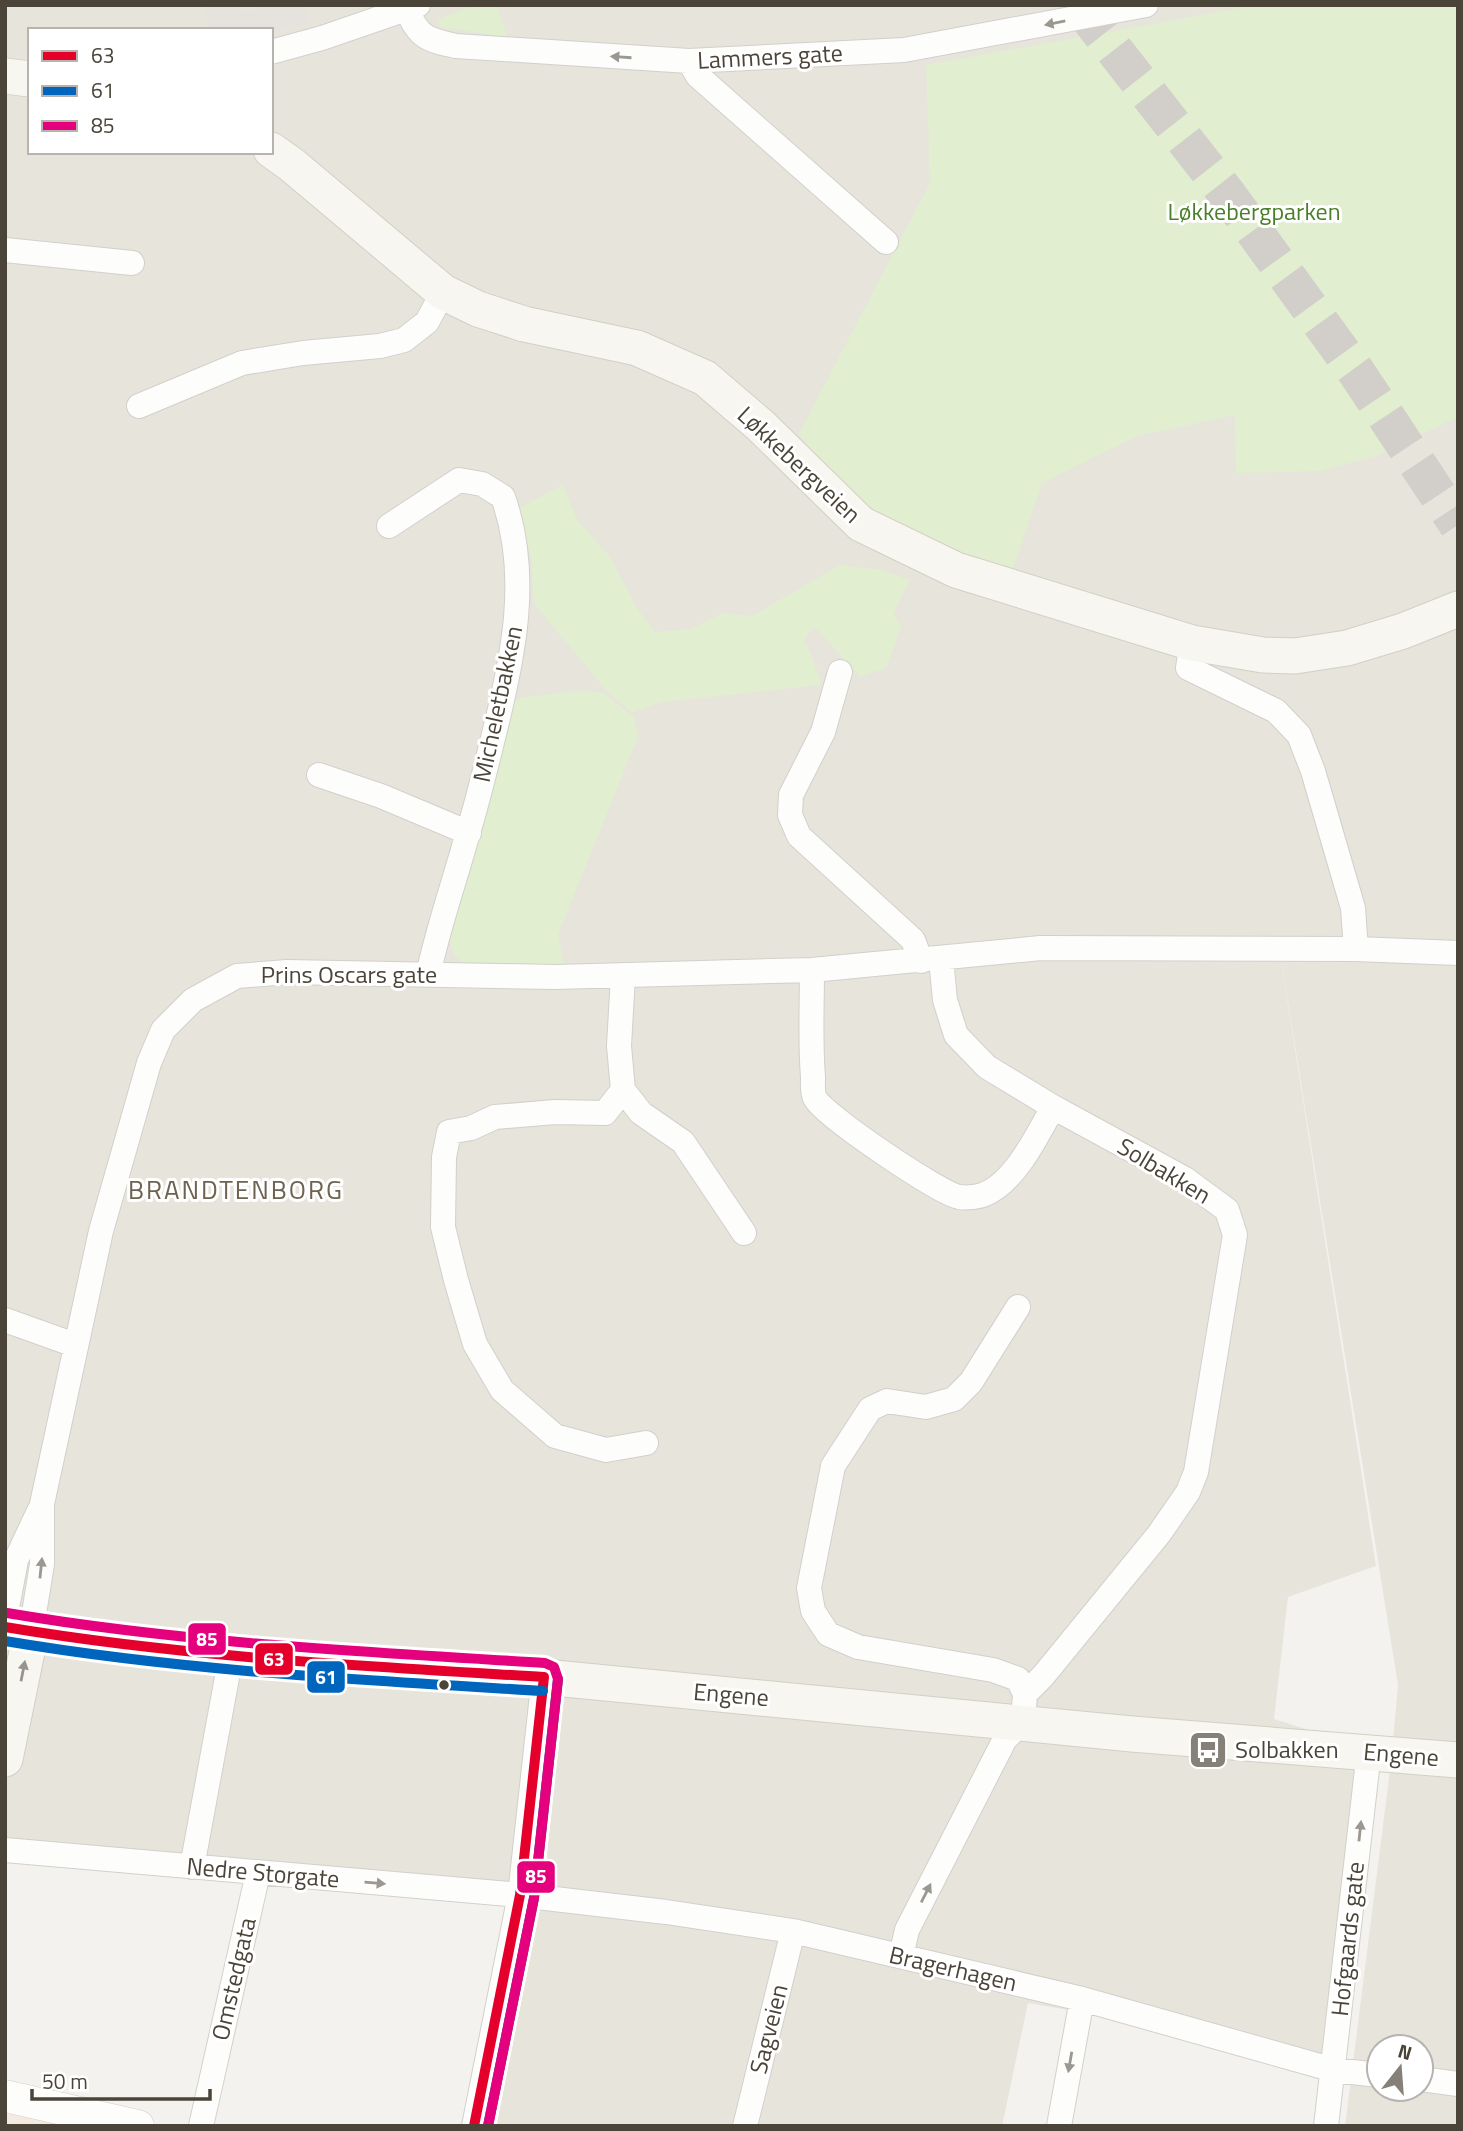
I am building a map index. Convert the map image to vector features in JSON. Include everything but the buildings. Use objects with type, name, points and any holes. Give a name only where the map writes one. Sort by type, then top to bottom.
[{"type":"main road","points":[[5,76],[28,79]]},
{"type":"main road","name":"Løkkebergveien","points":[[273,151],[443,292],[478,309],[524,324],[637,348],[705,378],[761,426],[861,524],[956,570],[1192,643],[1263,656],[1321,653],[1376,640],[1458,609]]},
{"type":"main road","name":"Engene","points":[[14,1626],[231,1656],[1024,1708],[1132,1734],[1458,1760]]},
{"type":"main road","name":"Prins Oscars gate","points":[[5,1759],[14,1626]]},
{"type":"street","name":"Lammers gate","points":[[413,7],[414,27],[429,40],[456,46],[690,61],[904,50],[1146,5]]},
{"type":"street","points":[[273,51],[413,7]]},
{"type":"street","points":[[690,61],[698,76],[886,242]]},
{"type":"street","points":[[5,250],[132,263]]},
{"type":"street","points":[[139,406],[242,363],[303,353],[380,346],[404,340],[427,322],[443,292]]},
{"type":"street","name":"Micheletbakken","points":[[389,526],[458,481],[482,484],[503,497],[516,546],[518,609],[508,681],[428,975]]},
{"type":"street","points":[[1192,643],[1188,668],[1276,711],[1300,736],[1313,771],[1353,908],[1356,949]]},
{"type":"street","points":[[840,672],[823,732],[790,795],[790,816],[799,836],[913,940],[931,960],[1041,948],[1356,949],[1458,953]]},
{"type":"street","points":[[319,775],[381,796],[468,833]]},
{"type":"street","name":"Prins Oscars gate","points":[[14,1626],[42,1564],[42,1504],[75,1345],[115,1177],[149,1063],[163,1030],[193,1000],[237,976],[287,972],[555,977],[812,970],[931,960]]},
{"type":"street","name":"Solbakken","points":[[901,1956],[907,1930],[1005,1739],[1043,1676],[1159,1534],[1188,1492],[1196,1472],[1235,1235],[1227,1210],[1185,1179],[1053,1107],[987,1067],[957,1035],[931,960]]},
{"type":"street","points":[[812,970],[811,1052],[814,1096],[821,1106],[856,1135],[935,1185],[959,1197],[983,1195],[1001,1185],[1038,1134],[1053,1107]]},
{"type":"street","points":[[623,975],[619,1046],[623,1090],[641,1113],[683,1142],[744,1233]]},
{"type":"street","points":[[623,1090],[605,1113],[555,1112],[495,1117],[471,1128],[449,1132],[444,1157],[443,1227],[475,1344],[502,1390],[555,1436],[606,1450],[646,1443]]},
{"type":"street","points":[[1018,1307],[971,1382],[954,1399],[926,1406],[887,1401],[870,1409],[833,1466],[809,1588],[813,1611],[828,1634],[858,1647],[993,1670],[1018,1679],[1024,1708]]},
{"type":"street","points":[[5,1320],[75,1345]]},
{"type":"street","points":[[192,1867],[231,1656]]},
{"type":"street","points":[[474,2126],[520,1895],[544,1677]]},
{"type":"street","name":"Hofgaards gate","points":[[1326,2126],[1368,1752]]},
{"type":"street","name":"Nedre Storgate","points":[[5,1850],[520,1895]]},
{"type":"street","name":"Omstedgata","points":[[201,2126],[258,1873]]},
{"type":"street","name":"Bragerhagen","points":[[520,1895],[666,1912],[793,1931],[1082,1999],[1334,2070],[1365,2073]]},
{"type":"street","name":"Sagveien","points":[[745,2126],[793,1931]]},
{"type":"street","points":[[1059,2126],[1082,1999]]},
{"type":"street","points":[[1435,2081],[1458,2084]]},
{"type":"street","points":[[5,2096],[138,2126]]},
{"type":"shaded area","points":[[5,5],[1458,5],[1458,2126],[1345,2126],[1391,1762],[1398,1685],[1276,928],[1376,1566],[1288,1597],[1274,1719],[1360,1746],[1324,2054],[1028,2003],[1002,2126],[497,2126],[532,1886],[5,1838]]},
{"type":"shaded area","points":[[239,5],[242,11],[258,10],[258,5],[304,5],[308,23],[273,32],[273,28],[209,28],[205,6]]},
{"type":"shaded area","points":[[5,2096],[138,2126],[5,2126]]},
{"type":"green space","points":[[477,5],[497,5],[507,37],[440,27],[438,21],[443,17]]},
{"type":"green space","name":"Løkkebergparken","points":[[1256,5],[1458,5],[1458,417],[1376,456],[1320,471],[1236,473],[1235,415],[1137,436],[1042,483],[1011,573],[902,528],[842,489],[799,434],[930,183],[926,65]]},
{"type":"green space","points":[[563,485],[577,520],[611,558],[635,605],[654,632],[692,629],[722,613],[752,616],[840,565],[881,570],[910,580],[893,614],[901,625],[887,668],[860,676],[814,626],[803,641],[808,647],[822,685],[661,702],[632,713],[606,690],[533,602],[532,562],[519,508]]},
{"type":"green space","points":[[575,691],[602,692],[634,717],[638,737],[558,934],[564,966],[463,963],[453,954],[450,940],[512,699]]},
{"type":"tunnel","points":[[1079,5],[1227,194],[1357,373],[1458,525]]},
{"type":"transit line","name":"85","points":[[7,1613],[208,1639],[545,1663],[554,1667],[558,1679],[534,1898],[488,2126]]},
{"type":"transit line","name":"63","points":[[5,1627],[207,1653],[544,1677]]},
{"type":"transit line","name":"61","points":[[5,1641],[206,1667],[543,1691]]},
{"type":"transit line","name":"63","points":[[474,2126],[520,1895],[544,1677]]},
{"type":"transit line","name":"61","points":[[488,2126],[534,1898],[558,1679]]},
{"type":"place","name":"Solbakken","points":[[1208,1750]]},
{"type":"district","name":"BRANDTENBORG","points":[[236,1190]]}]
